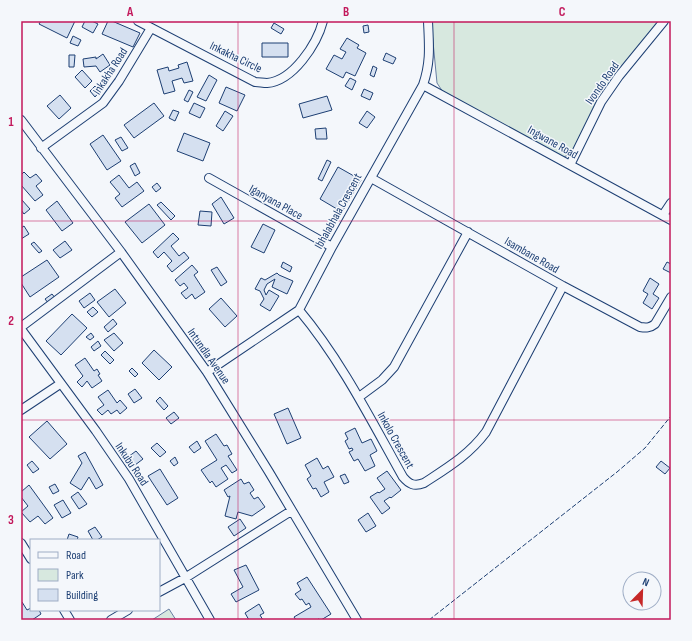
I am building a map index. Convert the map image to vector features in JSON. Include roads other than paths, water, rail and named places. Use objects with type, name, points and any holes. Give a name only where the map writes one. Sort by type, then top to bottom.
[{"type":"street","name":"Inkakha Circle","points":[[138,21],[255,82],[268,83],[290,74],[299,64],[315,40],[321,29],[323,21]]},
{"type":"street","name":"Ibhalabhala Crescent","points":[[207,372],[298,310],[423,85],[428,71],[429,60],[428,21]]},
{"type":"street","name":"Ivondo Road","points":[[570,165],[601,102],[619,76],[664,21]]},
{"type":"street","name":"Inkakha Road","points":[[41,148],[103,103],[119,81],[151,28]]},
{"type":"street","name":"Ingwane Road","points":[[423,85],[671,220]]},
{"type":"street","name":"Intundla Avenue","points":[[21,120],[120,252],[207,372],[269,472],[357,620]]},
{"type":"street","name":"Iganyana Place","points":[[209,178],[332,247]]},
{"type":"street","name":"Isambane Road","points":[[371,178],[563,286],[640,327],[646,328],[655,324],[671,297]]},
{"type":"street","points":[[663,215],[671,204]]},
{"type":"street","points":[[359,397],[382,380],[394,368],[468,232]]},
{"type":"street","points":[[21,328],[120,252]]},
{"type":"street","name":"Inkolo Crescent","points":[[298,310],[316,330],[359,397],[403,477],[412,485],[417,486],[457,461],[476,445],[486,432],[563,286]]},
{"type":"street","name":"Inkubu Road","points":[[21,328],[129,479],[210,620]]},
{"type":"street","points":[[21,410],[60,384]]},
{"type":"street","points":[[160,591],[185,578],[291,511]]},
{"type":"street","points":[[21,543],[30,556]]},
{"type":"street","points":[[65,611],[70,620]]},
{"type":"street","points":[[111,620],[126,611]]}]
